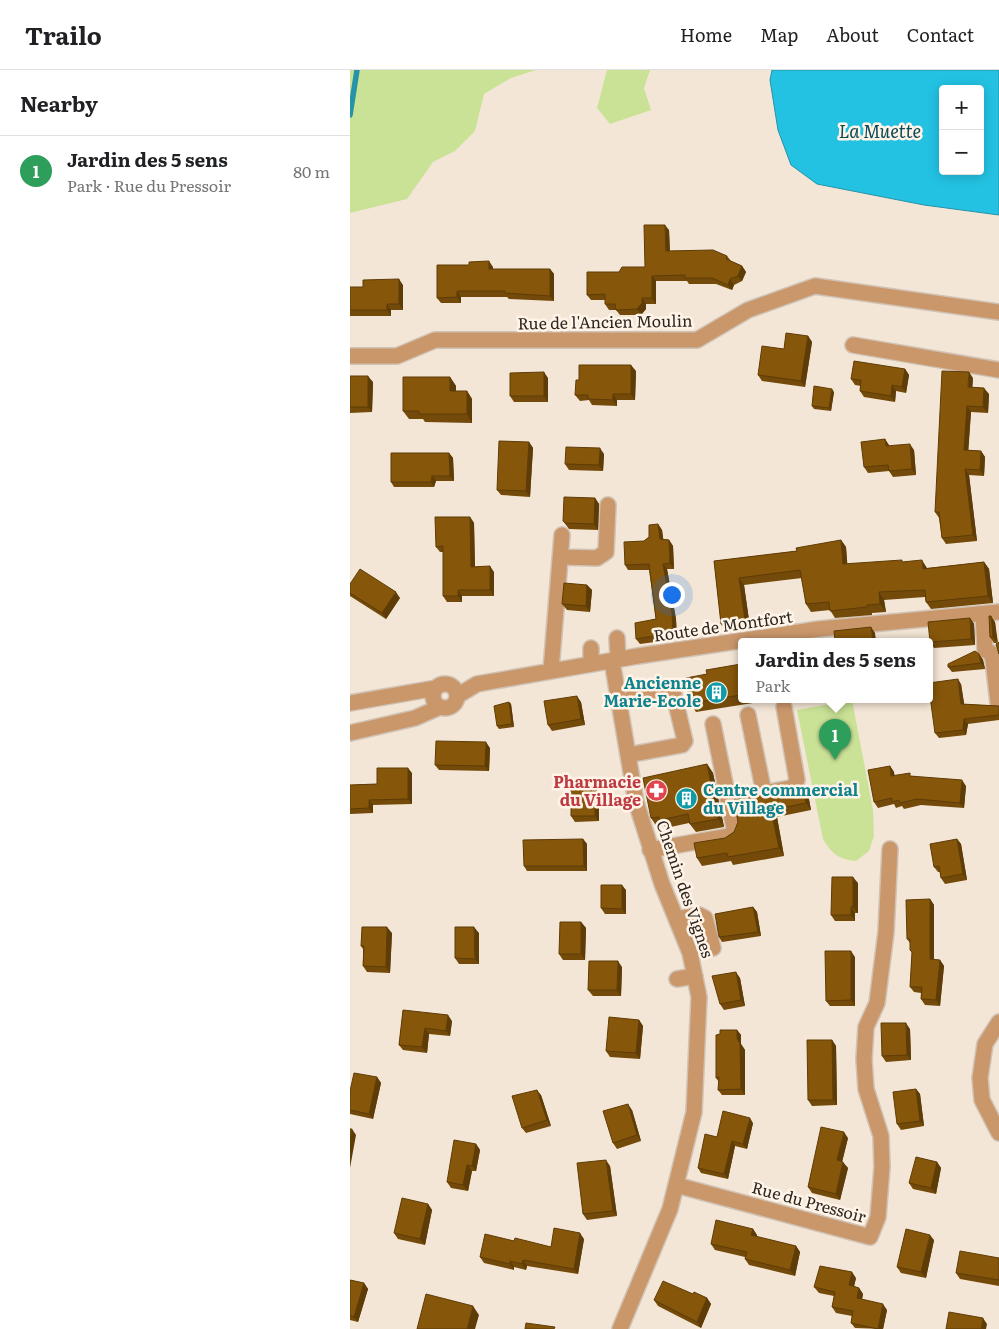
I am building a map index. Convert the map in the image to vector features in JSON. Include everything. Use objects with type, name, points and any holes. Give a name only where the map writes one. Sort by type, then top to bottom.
[{"type":"street","name":"Rue de l'Ancien Moulin","points":[[350,356],[396,356],[435,340],[697,340],[748,310],[816,286],[999,312]]},
{"type":"street","points":[[853,345],[999,370]]},
{"type":"street","points":[[560,557],[597,558],[603,556],[606,552],[608,505]]},
{"type":"street","points":[[551,670],[562,535]]},
{"type":"street","name":"Route de Montfort","points":[[791,638],[999,612]]},
{"type":"street","points":[[983,614],[985,650],[991,653],[993,660],[998,703]]},
{"type":"street","name":"Chemin des Vignes","points":[[617,638],[615,660],[636,802],[650,850],[657,888],[676,919],[690,953],[700,997],[694,1112],[670,1209],[620,1329]]},
{"type":"street","name":"Route de Montfort","points":[[440,707],[452,707],[457,696],[477,684],[615,660],[738,645]]},
{"type":"street","points":[[591,648],[591,664]]},
{"type":"street","points":[[350,703],[436,688],[442,684],[449,684],[455,689],[457,696]]},
{"type":"street","points":[[350,733],[415,718],[440,707],[433,699],[436,688]]},
{"type":"street","points":[[628,754],[682,745],[685,741],[673,691],[632,698]]},
{"type":"street","points":[[728,800],[790,788],[796,785],[797,780],[784,707]]},
{"type":"street","points":[[748,715],[764,793]]},
{"type":"street","points":[[650,850],[729,836],[734,833],[713,724]]},
{"type":"street","name":"Rue du Pressoir","points":[[676,1184],[870,1237],[878,1217],[882,1167],[881,1136],[866,1088],[864,1059],[866,1027],[877,1003],[886,932],[890,849]]},
{"type":"street","points":[[676,919],[699,915],[705,918],[713,948]]},
{"type":"street","points":[[677,980],[695,976]]},
{"type":"street","points":[[999,1022],[985,1044],[980,1078],[982,1100],[999,1133]]},
{"type":"green space","points":[[350,70],[536,70],[511,78],[484,94],[475,131],[455,151],[433,162],[407,199],[350,213]]},
{"type":"green space","points":[[607,70],[650,70],[644,88],[651,110],[610,124],[597,108]]},
{"type":"green space","points":[[836,703],[853,703],[873,810],[874,836],[869,851],[856,861],[836,855],[823,839],[797,710]]},
{"type":"water","name":"La Muette","points":[[772,70],[999,70],[999,215],[924,205],[817,184],[791,165],[778,130],[770,80]]},
{"type":"building","points":[[644,225],[665,225],[666,251],[713,250],[727,256],[726,259],[742,266],[738,276],[730,279],[728,285],[712,278],[685,278],[685,275],[652,276],[652,298],[642,298],[642,303],[637,309],[616,310],[615,304],[605,304],[605,294],[587,295],[587,272],[619,272],[622,267],[645,267]]},
{"type":"building","points":[[489,261],[489,269],[550,269],[550,296],[505,293],[505,291],[457,291],[457,297],[437,298],[437,265],[469,265],[469,262]]},
{"type":"building","points":[[399,279],[399,304],[387,304],[387,310],[350,310],[350,287],[363,287],[363,280]]},
{"type":"building","points":[[786,333],[808,336],[801,381],[758,375],[762,346],[784,349]]},
{"type":"building","points":[[854,361],[905,369],[902,387],[892,385],[891,396],[860,391],[861,380],[851,379]]},
{"type":"building","points":[[579,365],[631,365],[631,394],[613,394],[613,400],[588,399],[588,395],[575,395],[576,380],[579,380]]},
{"type":"building","points":[[942,371],[969,372],[968,387],[984,388],[983,407],[967,406],[964,450],[981,451],[980,470],[965,469],[973,535],[942,538],[939,512],[935,512]]},
{"type":"building","points":[[544,372],[544,396],[510,396],[510,373]]},
{"type":"building","points":[[350,376],[368,376],[368,407],[350,407]]},
{"type":"building","points":[[403,377],[450,377],[450,391],[467,391],[467,414],[419,414],[419,411],[403,411]]},
{"type":"building","points":[[814,386],[832,389],[829,408],[812,406]]},
{"type":"building","points":[[885,439],[886,446],[910,444],[912,469],[889,471],[888,465],[864,467],[861,442]]},
{"type":"building","points":[[499,441],[529,442],[526,491],[497,490]]},
{"type":"building","points":[[566,447],[600,448],[599,465],[565,464]]},
{"type":"building","points":[[391,453],[449,453],[450,476],[432,476],[431,482],[391,482]]},
{"type":"building","points":[[564,497],[595,498],[594,524],[565,523],[563,521]]},
{"type":"building","points":[[435,517],[470,517],[471,567],[490,566],[490,590],[458,590],[458,596],[443,596],[443,546],[436,547]]},
{"type":"building","points":[[658,524],[660,539],[669,540],[670,563],[663,564],[672,613],[673,633],[636,639],[635,623],[656,619],[649,564],[625,565],[624,542],[644,541],[649,537],[649,525]]},
{"type":"building","points":[[841,540],[843,564],[922,560],[923,569],[984,562],[988,596],[926,602],[925,590],[879,592],[880,604],[830,611],[829,602],[806,604],[800,570],[739,578],[745,620],[721,624],[714,561],[797,551],[796,548]]},
{"type":"building","points":[[360,569],[396,592],[382,613],[350,593],[350,584]]},
{"type":"building","points":[[564,583],[587,585],[586,606],[562,604]]},
{"type":"building","points":[[989,616],[991,616],[993,637],[990,637]]},
{"type":"building","points":[[970,618],[971,639],[933,642],[933,638],[930,638],[928,622]]},
{"type":"building","points":[[871,627],[873,638],[835,638],[834,631]]},
{"type":"building","points":[[999,642],[999,654],[996,644]]},
{"type":"building","points":[[975,651],[979,654],[981,663],[948,667],[948,664]]},
{"type":"building","points":[[738,665],[738,695],[690,703],[686,678],[707,674],[706,670]]},
{"type":"building","points":[[958,679],[961,704],[999,706],[999,715],[964,719],[963,730],[935,733],[931,703],[933,703],[933,682]]},
{"type":"building","points":[[577,696],[581,719],[548,725],[544,701]]},
{"type":"building","points":[[509,702],[512,724],[497,726],[494,706]]},
{"type":"building","points":[[436,741],[486,742],[485,766],[435,765]]},
{"type":"building","name":"Centre commercial du Village","points":[[707,764],[718,819],[690,824],[688,814],[660,820],[659,817],[651,818],[643,778]]},
{"type":"building","points":[[890,766],[891,776],[910,773],[910,776],[962,780],[960,803],[917,799],[900,803],[899,800],[892,802],[892,798],[874,802],[868,770]]},
{"type":"building","points":[[377,768],[408,768],[408,799],[369,800],[369,808],[350,809],[350,785],[377,784]]},
{"type":"building","points":[[803,786],[806,803],[771,810],[779,848],[728,857],[727,853],[697,858],[694,843],[725,838],[734,832],[738,822],[734,800]]},
{"type":"building","points":[[595,787],[595,816],[571,816],[571,788]]},
{"type":"building","points":[[583,839],[584,866],[524,866],[523,840]]},
{"type":"building","points":[[957,839],[963,874],[941,878],[939,866],[934,867],[930,844]]},
{"type":"building","points":[[832,877],[853,877],[853,907],[851,907],[851,915],[831,915]]},
{"type":"building","points":[[601,885],[622,885],[622,909],[601,908]]},
{"type":"building","points":[[930,899],[930,959],[940,960],[936,1000],[921,999],[922,987],[910,987],[912,952],[910,950],[910,939],[907,939],[906,900]]},
{"type":"building","points":[[753,907],[758,932],[719,937],[715,914]]},
{"type":"building","points":[[560,922],[581,922],[581,954],[559,954]]},
{"type":"building","points":[[362,927],[387,927],[386,967],[363,966],[364,946],[361,946]]},
{"type":"building","points":[[455,927],[474,927],[475,959],[455,958]]},
{"type":"building","points":[[825,951],[851,951],[851,1000],[826,1001]]},
{"type":"building","points":[[589,961],[618,961],[617,990],[588,990]]},
{"type":"building","points":[[736,972],[741,1000],[720,1004],[712,976]]},
{"type":"building","points":[[403,1010],[448,1015],[446,1031],[425,1028],[422,1047],[399,1045]]},
{"type":"building","points":[[609,1017],[639,1020],[636,1053],[606,1051]]},
{"type":"building","points":[[881,1023],[906,1023],[907,1055],[882,1056]]},
{"type":"building","points":[[720,1030],[737,1030],[737,1038],[740,1044],[741,1089],[718,1090],[719,1077],[716,1078],[716,1035],[720,1034]]},
{"type":"building","points":[[807,1040],[832,1040],[833,1100],[808,1100]]},
{"type":"building","points":[[354,1073],[377,1077],[369,1114],[350,1110],[350,1091]]},
{"type":"building","points":[[916,1089],[920,1121],[897,1124],[893,1092]]},
{"type":"building","points":[[537,1090],[547,1120],[522,1128],[512,1096]]},
{"type":"building","points":[[628,1104],[637,1135],[613,1143],[603,1111]]},
{"type":"building","points":[[723,1111],[750,1118],[743,1144],[732,1141],[724,1174],[698,1168],[705,1134],[717,1137]]},
{"type":"building","points":[[821,1127],[844,1132],[837,1160],[843,1162],[836,1194],[808,1187]]},
{"type":"building","points":[[454,1140],[476,1144],[472,1166],[467,1165],[463,1185],[447,1182]]},
{"type":"building","points":[[916,1157],[937,1162],[931,1188],[909,1183]]},
{"type":"building","points":[[606,1160],[613,1211],[583,1214],[577,1163]]},
{"type":"building","points":[[402,1198],[428,1204],[420,1239],[394,1233]]},
{"type":"building","points":[[716,1220],[753,1229],[751,1235],[796,1246],[790,1270],[745,1259],[747,1252],[711,1244]]},
{"type":"building","points":[[554,1228],[580,1233],[574,1269],[523,1260],[522,1264],[510,1261],[510,1264],[480,1257],[485,1234],[514,1241],[515,1238],[551,1247]]},
{"type":"building","points":[[906,1229],[930,1235],[921,1272],[897,1267]]},
{"type":"building","points":[[960,1251],[999,1258],[999,1280],[956,1273]]},
{"type":"building","points":[[820,1266],[852,1272],[849,1285],[859,1288],[857,1298],[883,1304],[878,1329],[851,1323],[853,1311],[832,1307],[835,1292],[814,1287]]},
{"type":"building","points":[[350,1280],[364,1283],[354,1317],[350,1315]]},
{"type":"building","points":[[663,1281],[707,1298],[697,1322],[654,1300]]},
{"type":"building","points":[[426,1294],[473,1306],[467,1329],[417,1329]]},
{"type":"building","points":[[949,1312],[983,1318],[981,1329],[946,1329]]},
{"type":"building","points":[[526,1323],[555,1327],[554,1329],[525,1329]]},
{"type":"waterway","points":[[350,115],[357,70]]},
{"type":"place","name":"Ancienne Marie-Ecole","points":[[717,692]]},
{"type":"place","name":"Jardin des 5 sens","points":[[835,760]]},
{"type":"place","name":"Pharmacie du Village","points":[[657,791]]},
{"type":"place","name":"Centre commercial du Village","points":[[687,799]]}]
